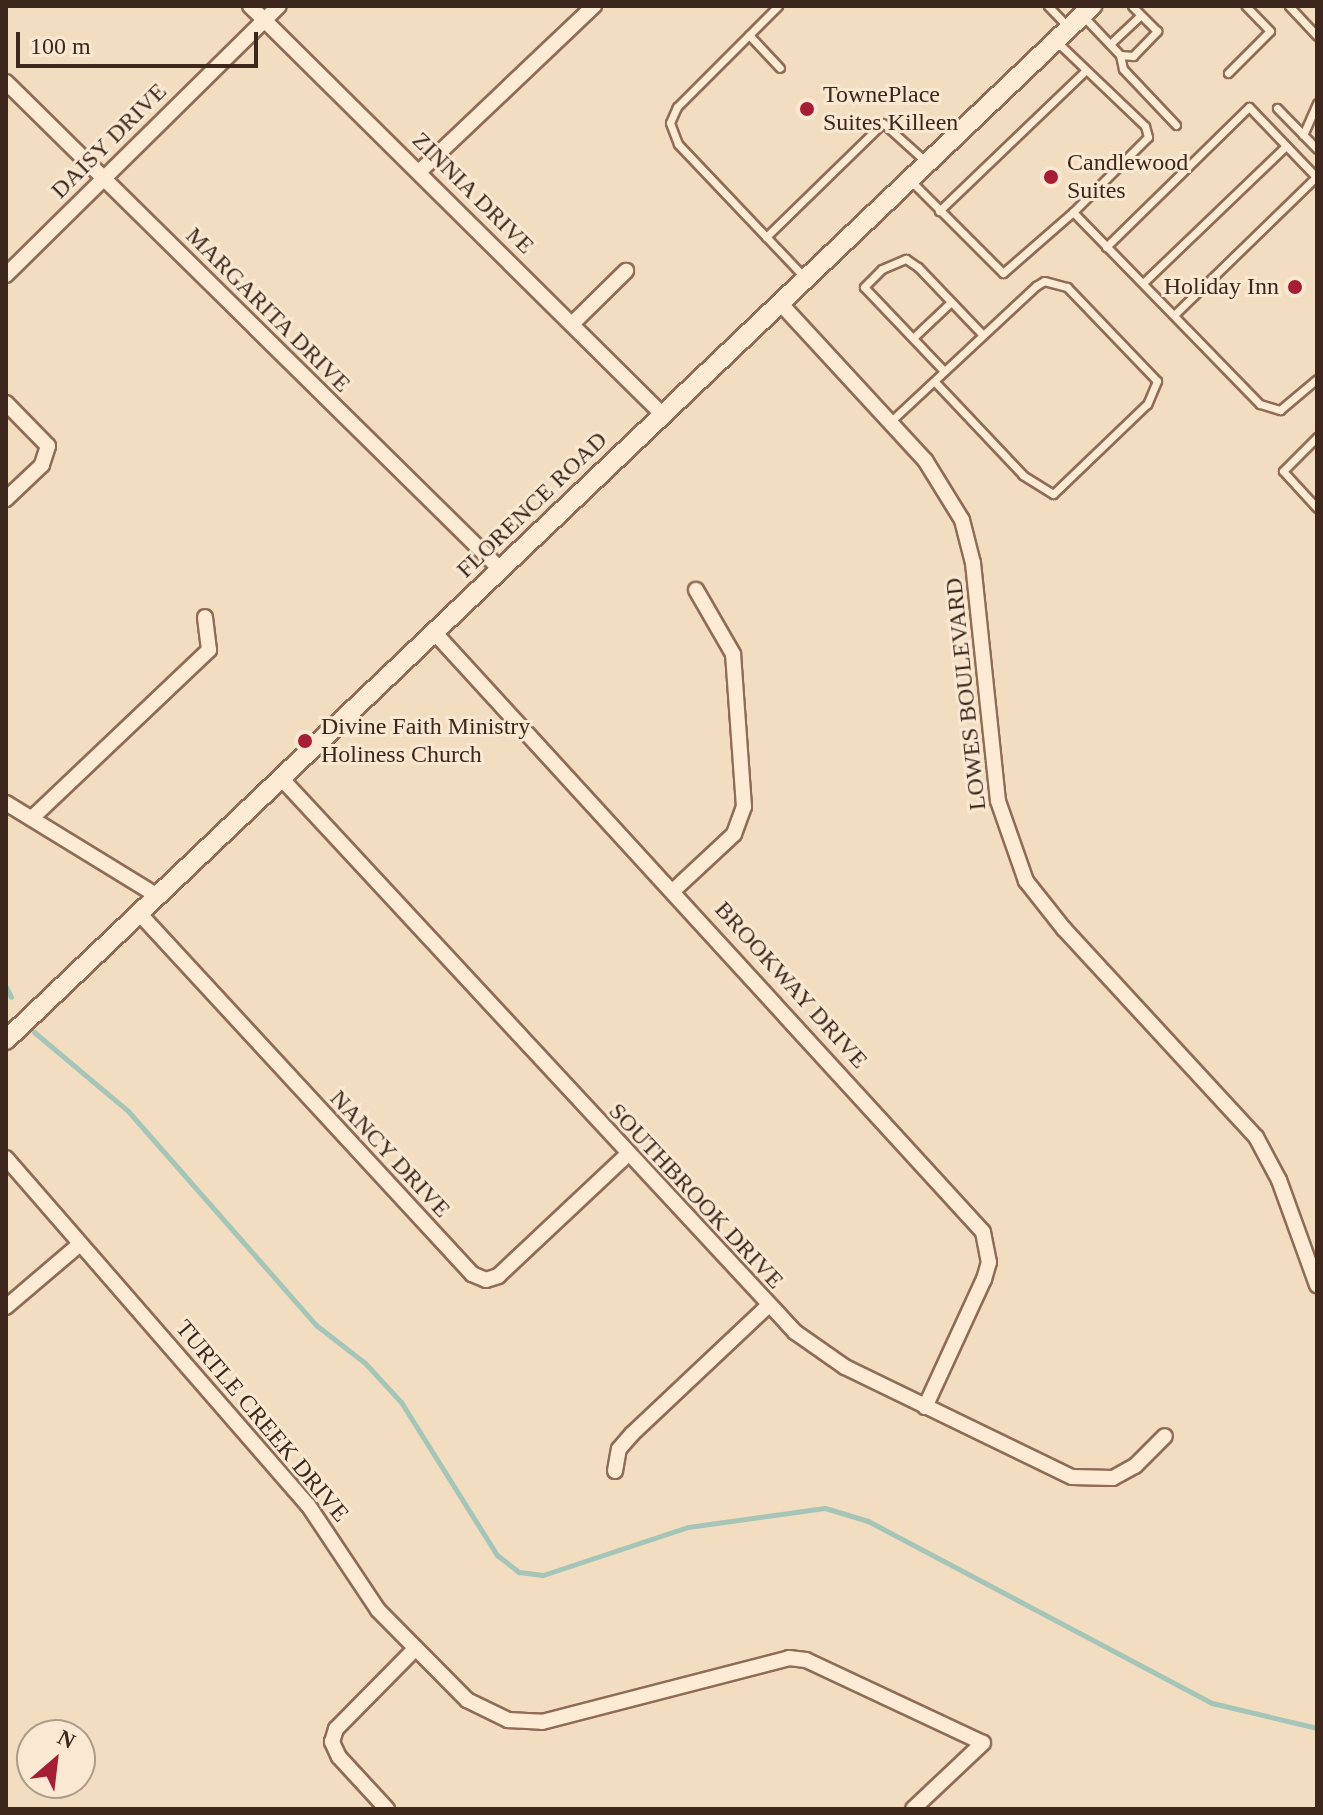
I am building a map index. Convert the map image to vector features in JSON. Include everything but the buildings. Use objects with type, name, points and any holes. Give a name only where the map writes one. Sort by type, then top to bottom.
[{"type":"street","name":"ZINNIA DRIVE","points":[[250,6],[662,414]]},
{"type":"street","name":"DAISY DRIVE","points":[[6,275],[279,6]]},
{"type":"street","points":[[420,171],[594,6]]},
{"type":"street","name":"FLORENCE ROAD","points":[[6,1040],[1075,23]]},
{"type":"street","name":"MARGARITA DRIVE","points":[[6,82],[500,569]]},
{"type":"street","points":[[572,324],[626,271]]},
{"type":"street","name":"LOWES BOULEVARD","points":[[780,303],[939,477],[965,531],[973,563],[998,801],[1026,881],[1064,929],[1256,1137],[1279,1180],[1317,1285]]},
{"type":"street","points":[[6,403],[48,446],[42,465],[6,499]]},
{"type":"street","points":[[674,890],[734,834],[744,807],[733,654],[696,590]]},
{"type":"street","points":[[32,818],[209,650],[205,617]]},
{"type":"street","name":"BROOKWAY DRIVE","points":[[434,632],[674,890],[983,1232],[989,1247],[984,1279],[925,1407]]},
{"type":"street","name":"SOUTHBROOK DRIVE","points":[[281,778],[768,1306],[845,1367],[1072,1477],[1113,1478],[1135,1466],[1165,1436]]},
{"type":"street","points":[[6,803],[156,895]]},
{"type":"street","name":"NANCY DRIVE","points":[[138,912],[472,1274],[486,1280],[498,1276],[627,1155]]},
{"type":"street","name":"TURTLE CREEK DRIVE","points":[[6,1158],[308,1505],[378,1610],[467,1700],[508,1720],[542,1722],[789,1658],[819,1664],[983,1743],[913,1809]]},
{"type":"street","points":[[6,1307],[80,1244]]},
{"type":"street","points":[[615,1471],[619,1449],[632,1434],[768,1306]]},
{"type":"street","points":[[387,1809],[339,1757],[332,1742],[336,1729],[415,1649]]},
{"type":"lane","points":[[778,6],[677,107],[670,123],[678,144],[805,278]]},
{"type":"lane","points":[[1048,6],[1110,44],[1120,55],[1123,69],[1176,125]]},
{"type":"lane","points":[[1120,55],[1133,56],[1157,31],[1132,6]]},
{"type":"lane","points":[[1228,73],[1270,31],[1246,6]]},
{"type":"lane","points":[[1289,6],[1317,36]]},
{"type":"lane","points":[[1110,44],[1141,15]]},
{"type":"lane","points":[[909,180],[1003,273],[1073,212],[1148,137],[1145,126],[1085,71],[1075,23]]},
{"type":"lane","points":[[749,35],[780,68]]},
{"type":"lane","points":[[939,211],[1085,71]]},
{"type":"lane","points":[[1303,135],[1317,103]]},
{"type":"lane","points":[[1106,247],[1249,107],[1317,178],[1174,315]]},
{"type":"lane","points":[[1277,108],[1317,149]]},
{"type":"lane","points":[[766,237],[883,123],[927,163]]},
{"type":"lane","points":[[1143,283],[1286,146]]},
{"type":"lane","points":[[1073,212],[1270,409],[1291,405],[1317,379]]},
{"type":"lane","points":[[944,371],[864,287],[882,269],[906,259],[983,335]]},
{"type":"lane","points":[[890,422],[944,371],[1036,286],[1056,281],[1153,371],[1155,390],[1053,494],[1023,475],[934,381]]},
{"type":"lane","points":[[914,337],[951,302]]},
{"type":"lane","points":[[1317,437],[1283,471],[1317,508]]},
{"type":"waterway","points":[[6,987],[11,997]]},
{"type":"waterway","points":[[34,1032],[128,1111],[316,1325],[365,1363],[401,1402],[497,1555],[519,1572],[543,1575],[688,1527],[825,1508],[868,1521],[1212,1703],[1317,1728]]},
{"type":"place","name":"TownePlace Suites Killeen","points":[[807,109]]},
{"type":"place","name":"Candlewood Suites","points":[[1051,177]]},
{"type":"place","name":"Holiday Inn","points":[[1295,287]]},
{"type":"place","name":"Divine Faith Ministry Holiness Church","points":[[305,741]]}]
